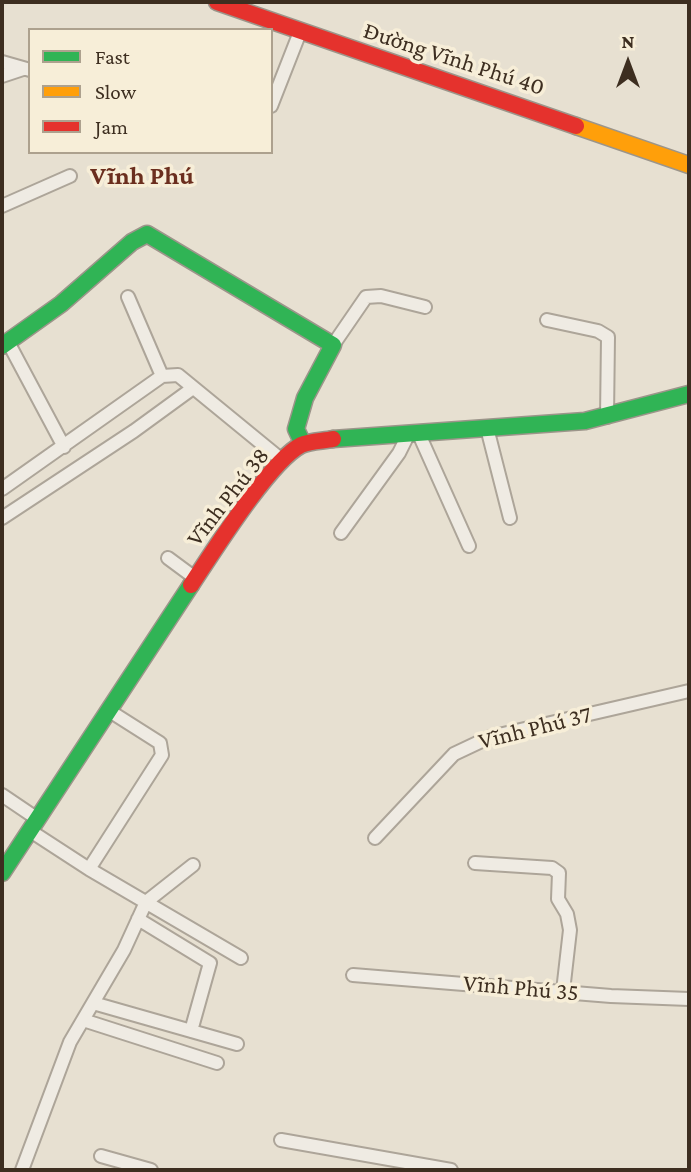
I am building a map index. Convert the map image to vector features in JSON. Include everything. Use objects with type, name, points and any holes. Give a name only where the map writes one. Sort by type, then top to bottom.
[{"type":"street","name":"Đường Vĩnh Phú 40","points":[[217,2],[598,131],[689,165]]},
{"type":"street","points":[[273,101],[300,32]]},
{"type":"street","points":[[2,62],[26,70]]},
{"type":"street","points":[[2,76],[26,70]]},
{"type":"street","points":[[2,205],[70,176]]},
{"type":"street","points":[[64,447],[5,344],[61,304],[132,242],[147,234],[333,345]]},
{"type":"street","points":[[303,444],[296,429],[305,398],[333,345],[366,297],[381,296],[425,307]]},
{"type":"street","points":[[128,297],[162,376]]},
{"type":"street","points":[[547,320],[598,331],[607,337],[607,417]]},
{"type":"street","points":[[2,489],[162,376],[178,375],[284,461]]},
{"type":"street","points":[[2,518],[134,431],[193,388]]},
{"type":"street","name":"Vĩnh Phú 38","points":[[2,873],[195,578],[258,490],[303,444],[345,437],[585,421],[689,394]]},
{"type":"street","points":[[487,428],[510,518]]},
{"type":"street","points":[[341,533],[414,433],[469,546]]},
{"type":"street","points":[[168,558],[195,578]]},
{"type":"street","name":"Vĩnh Phú 37","points":[[375,838],[454,754],[467,745],[513,730],[689,691]]},
{"type":"street","points":[[89,869],[162,755],[160,743],[108,710]]},
{"type":"street","points":[[2,795],[32,824],[89,869],[242,958]]},
{"type":"street","points":[[475,863],[552,868],[559,873],[558,899],[567,914],[570,930],[563,991]]},
{"type":"street","points":[[22,1170],[70,1042],[146,902],[193,865]]},
{"type":"street","points":[[138,919],[210,963],[191,1031]]},
{"type":"street","name":"Vĩnh Phú 35","points":[[353,975],[689,999]]},
{"type":"street","points":[[93,1003],[237,1044]]},
{"type":"street","points":[[83,1020],[217,1063]]},
{"type":"street","points":[[281,1140],[451,1170]]},
{"type":"street","points":[[101,1156],[151,1170]]},
{"type":"traffic: fast","points":[[2,346],[61,304],[132,242],[147,234],[333,345],[305,398],[296,429],[303,444]]},
{"type":"traffic: fast","points":[[333,439],[585,421],[689,394]]},
{"type":"traffic: fast","points":[[2,873],[191,585]]},
{"type":"traffic: slow","points":[[576,126],[689,165]]},
{"type":"traffic: jam","points":[[217,2],[576,126]]},
{"type":"traffic: jam","points":[[191,585],[242,509],[273,469],[301,445],[333,439]]},
{"type":"district","name":"Vĩnh Phú","points":[[142,176]]}]
